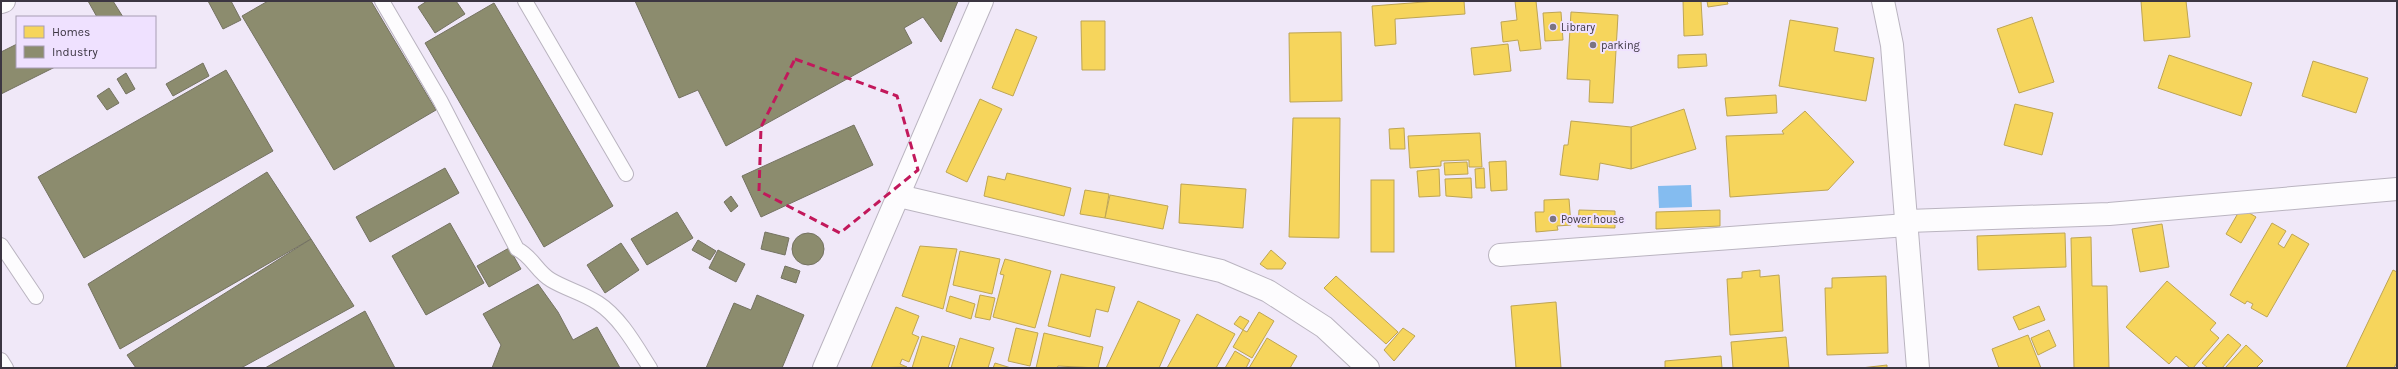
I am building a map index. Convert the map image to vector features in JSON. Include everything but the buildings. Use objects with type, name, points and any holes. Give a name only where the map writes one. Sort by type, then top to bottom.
[{"type":"street","points":[[824,368],[982,1]]},
{"type":"street","points":[[1883,1],[1892,45],[1918,368]]},
{"type":"street","points":[[1500,255],[1907,223],[2109,214],[2397,189]]},
{"type":"street","points":[[899,196],[1221,271],[1268,291],[1324,327],[1368,368]]},
{"type":"lane","points":[[382,1],[440,100],[517,250],[526,254],[550,280],[578,291],[600,303],[615,317],[650,368]]},
{"type":"lane","points":[[525,1],[626,174]]},
{"type":"lane","points":[[2347,193],[2397,197]]},
{"type":"lane","points":[[1,245],[36,297]]},
{"type":"lane","points":[[1,360],[6,368]]},
{"type":"highlighted area","points":[[795,59],[897,96],[918,170],[840,233],[759,191],[761,127]]},
{"type":"water","points":[[1691,185],[1692,207],[1659,208],[1658,186]]},
{"type":"place","name":"Library","points":[[1553,27]]},
{"type":"place","name":"parking","points":[[1593,45]]},
{"type":"place","name":"Power house","points":[[1553,219]]}]
